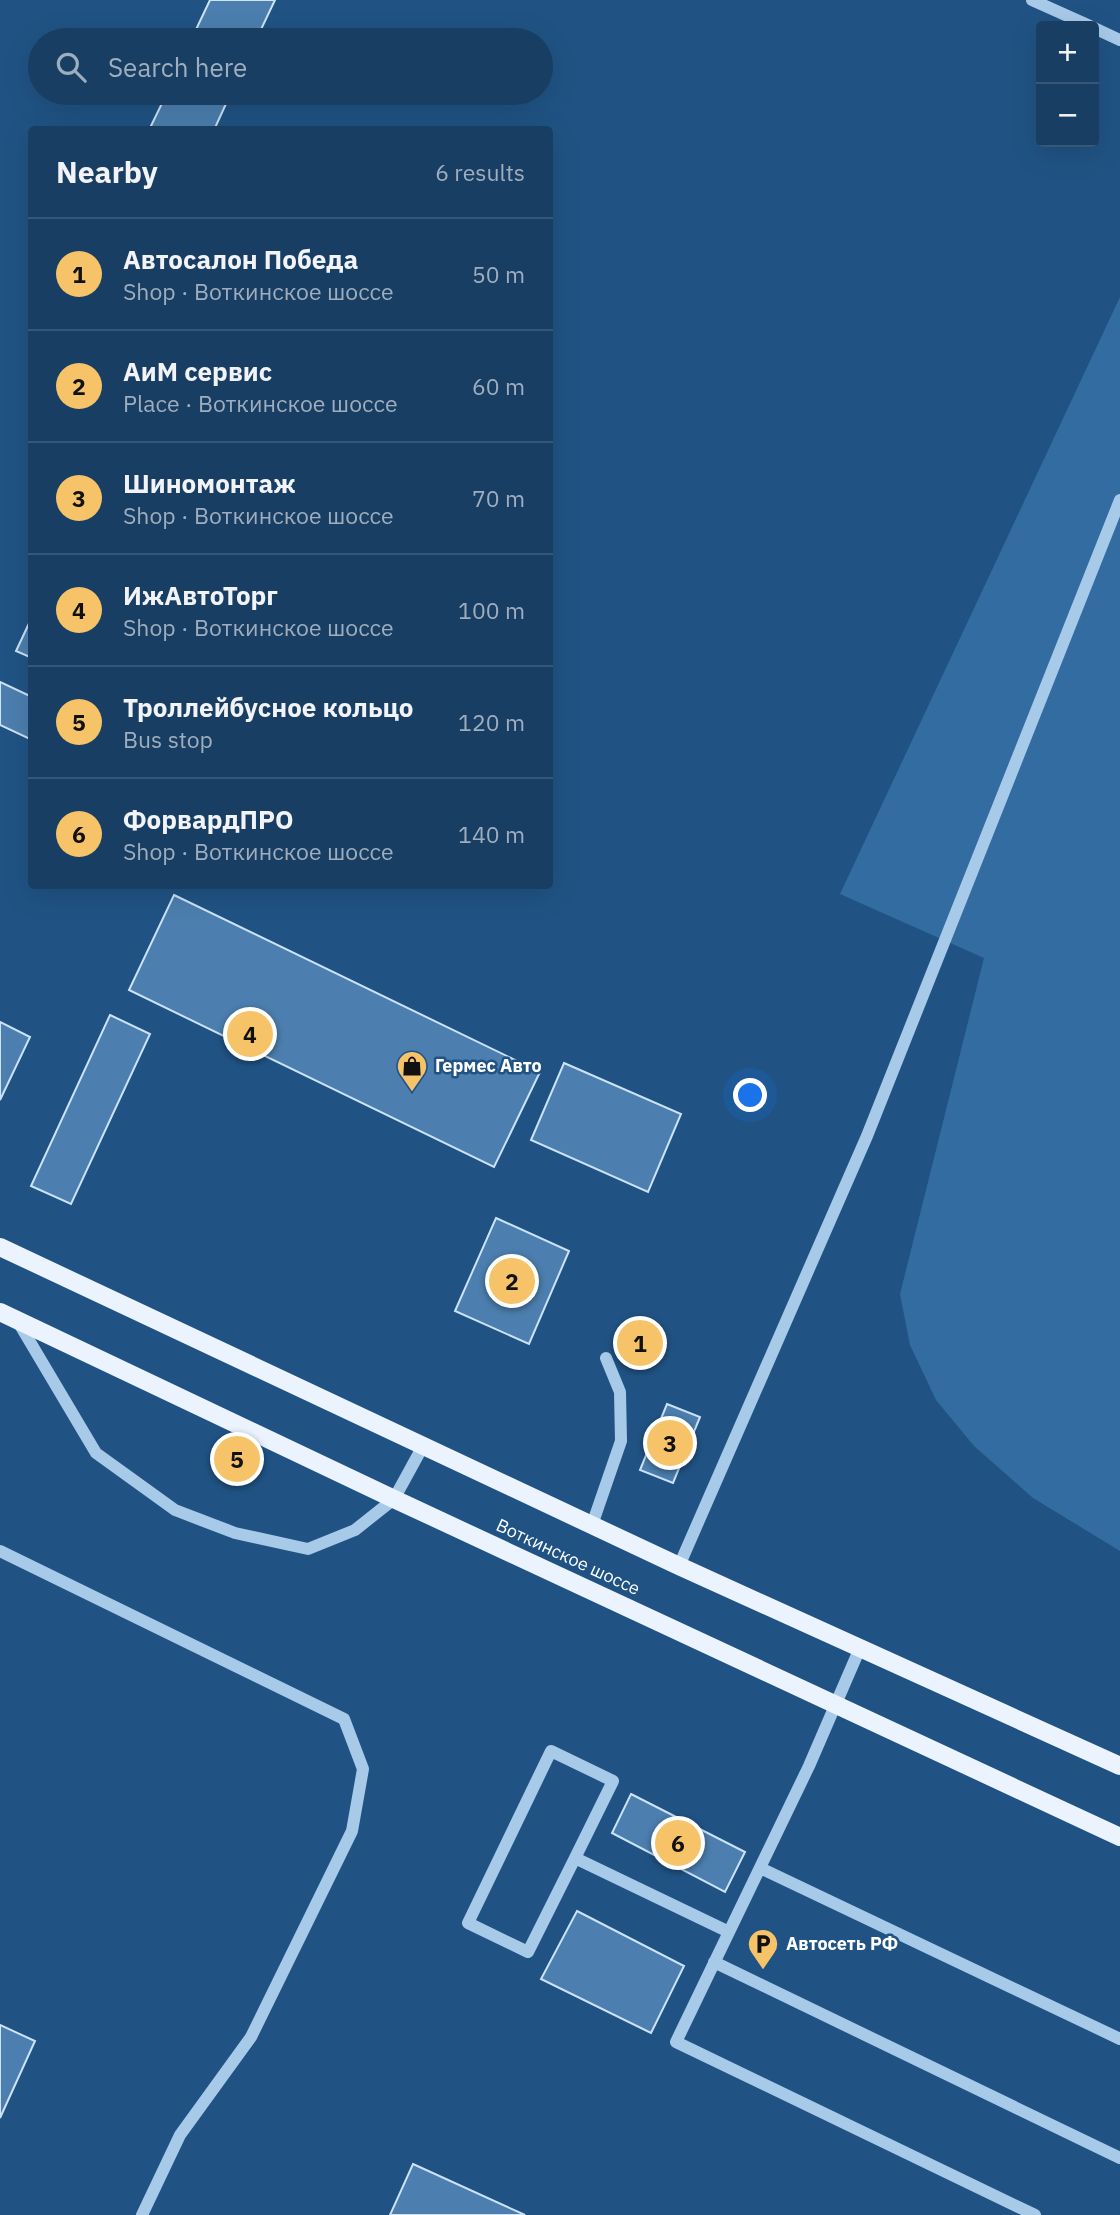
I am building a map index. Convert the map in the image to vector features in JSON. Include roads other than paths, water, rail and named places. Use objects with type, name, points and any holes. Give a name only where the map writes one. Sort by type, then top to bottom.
[{"type":"main road","points":[[0,1247],[679,1566],[1120,1766]]},
{"type":"main road","name":"Воткинское шоссе","points":[[0,1312],[1120,1837]]},
{"type":"lane","points":[[1032,0],[1079,21]]},
{"type":"lane","points":[[1099,30],[1120,40]]},
{"type":"lane","points":[[679,1566],[867,1136],[1120,500]]},
{"type":"lane","points":[[17,1320],[96,1453],[175,1510],[235,1533],[308,1549],[355,1530],[394,1499],[423,1446]]},
{"type":"lane","points":[[592,1525],[621,1441],[620,1392],[606,1358]]},
{"type":"lane","points":[[0,1551],[344,1719],[363,1769],[352,1831],[251,2037],[180,2135],[142,2215]]},
{"type":"lane","points":[[860,1648],[809,1766],[676,2042],[1035,2215]]},
{"type":"lane","points":[[551,1751],[613,1781],[575,1857],[528,1952],[468,1923],[551,1751]]},
{"type":"lane","points":[[575,1857],[729,1932]]},
{"type":"lane","points":[[760,1868],[1120,2039]]},
{"type":"lane","points":[[715,1962],[1120,2158]]},
{"type":"place","name":"ИжАвтоТорг","points":[[250,1034]]},
{"type":"place","name":"Гермес Авто","points":[[412,1093]]},
{"type":"place","name":"АиМ сервис","points":[[512,1281]]},
{"type":"place","name":"Автосалон Победа","points":[[640,1343]]},
{"type":"place","name":"Шиномонтаж","points":[[670,1443]]},
{"type":"place","name":"Троллейбусное кольцо","points":[[237,1459]]},
{"type":"place","name":"ФорвардПРО","points":[[678,1843]]},
{"type":"place","name":"Автосеть РФ","points":[[763,1971]]}]
